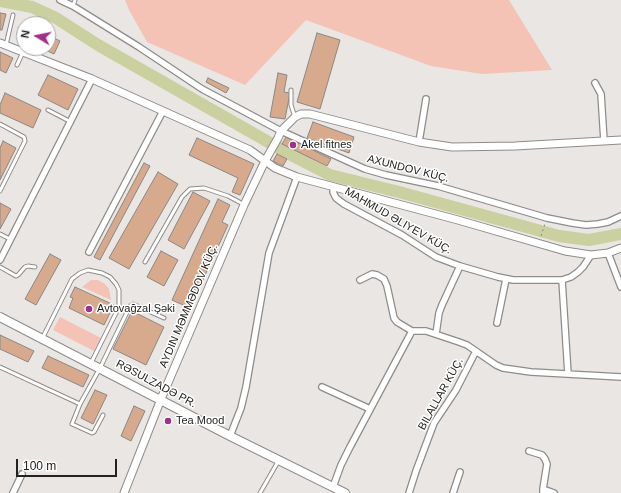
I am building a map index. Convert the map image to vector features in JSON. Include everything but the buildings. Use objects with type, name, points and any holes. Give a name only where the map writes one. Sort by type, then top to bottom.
[{"type":"main road","name":"RƏSULZADƏ PR.","points":[[0,317],[344,493]]},
{"type":"street","name":"AXUNDOV KÜÇ.","points":[[60,0],[74,3],[202,89],[280,134],[366,169],[452,190],[547,218],[572,223],[586,225],[608,222],[621,216]]},
{"type":"street","points":[[3,44],[16,49]]},
{"type":"street","points":[[35,56],[92,79],[250,150],[281,171],[297,177],[458,220],[538,245],[565,251],[592,255],[608,253],[621,248]]},
{"type":"street","points":[[0,260],[92,79]]},
{"type":"street","points":[[595,83],[601,94],[604,141]]},
{"type":"street","points":[[419,142],[426,98]]},
{"type":"street","points":[[89,252],[163,111]]},
{"type":"street","points":[[124,493],[161,399],[244,205],[265,160],[280,134],[295,117],[301,114],[310,114],[436,146],[469,147],[621,140]]},
{"type":"street","points":[[230,436],[241,408],[246,386],[272,241],[297,177]]},
{"type":"street","name":"MAHMUD ƏLIYEV KÜÇ.","points":[[334,187],[333,192],[336,198],[344,204],[402,235],[436,257],[460,266],[506,279],[562,280],[571,277],[578,272],[592,255]]},
{"type":"street","points":[[608,253],[621,287]]},
{"type":"street","points":[[436,334],[439,313],[460,266]]},
{"type":"street","points":[[360,280],[372,274],[377,275],[384,280],[387,286],[394,318],[397,322],[412,331],[426,331],[463,344],[476,351],[489,361],[503,368],[531,372],[621,377]]},
{"type":"street","points":[[497,323],[506,279]]},
{"type":"street","points":[[562,280],[568,374]]},
{"type":"street","points":[[333,487],[341,465],[350,447],[412,331]]},
{"type":"street","name":"BILALLAR KÜÇ.","points":[[409,493],[434,423],[456,390],[476,351]]},
{"type":"street","points":[[322,387],[370,409]]},
{"type":"street","points":[[529,451],[542,455],[545,459],[547,464],[543,491],[554,493]]},
{"type":"street","points":[[453,493],[460,472]]},
{"type":"street","points":[[13,493],[22,474]]},
{"type":"lane","points":[[3,44],[13,15]]},
{"type":"lane","points":[[17,65],[21,56]]},
{"type":"lane","points":[[291,90],[291,105],[295,117]]},
{"type":"lane","points":[[48,110],[71,122]]},
{"type":"lane","points":[[0,124],[24,137],[25,141],[0,191]]},
{"type":"lane","points":[[145,262],[182,197],[190,189],[204,188],[228,196],[244,205]]},
{"type":"lane","points":[[0,234],[10,240]]},
{"type":"lane","points":[[0,267],[16,276],[18,276],[25,267],[35,267]]},
{"type":"lane","points":[[42,339],[72,279],[80,273],[88,270],[102,273],[110,277],[116,284],[119,290],[120,299],[119,307],[91,363]]},
{"type":"lane","points":[[103,415],[92,433],[72,424],[80,404],[100,368],[130,306],[133,304],[164,318]]},
{"type":"lane","points":[[0,367],[80,404]]},
{"type":"lane","points":[[260,493],[279,460]]},
{"type":"path","points":[[538,245],[547,218]]},
{"type":"shaded area","points":[[125,0],[509,0],[552,70],[482,74],[431,66],[306,20],[245,85],[147,42]]},
{"type":"shaded area","points":[[91,280],[98,280],[105,284],[109,289],[111,300],[82,287]]},
{"type":"shaded area","points":[[60,317],[101,338],[94,351],[53,330]]},
{"type":"waterway","points":[[0,1],[32,7],[56,18],[98,45],[293,156],[330,175],[399,192],[559,236],[589,240],[621,234]]},
{"type":"place","name":"Akel fitnes","points":[[293,145]]},
{"type":"place","name":"Avtovağzal Şəki","points":[[89,309]]},
{"type":"place","name":"Tea Mood","points":[[168,421]]}]
